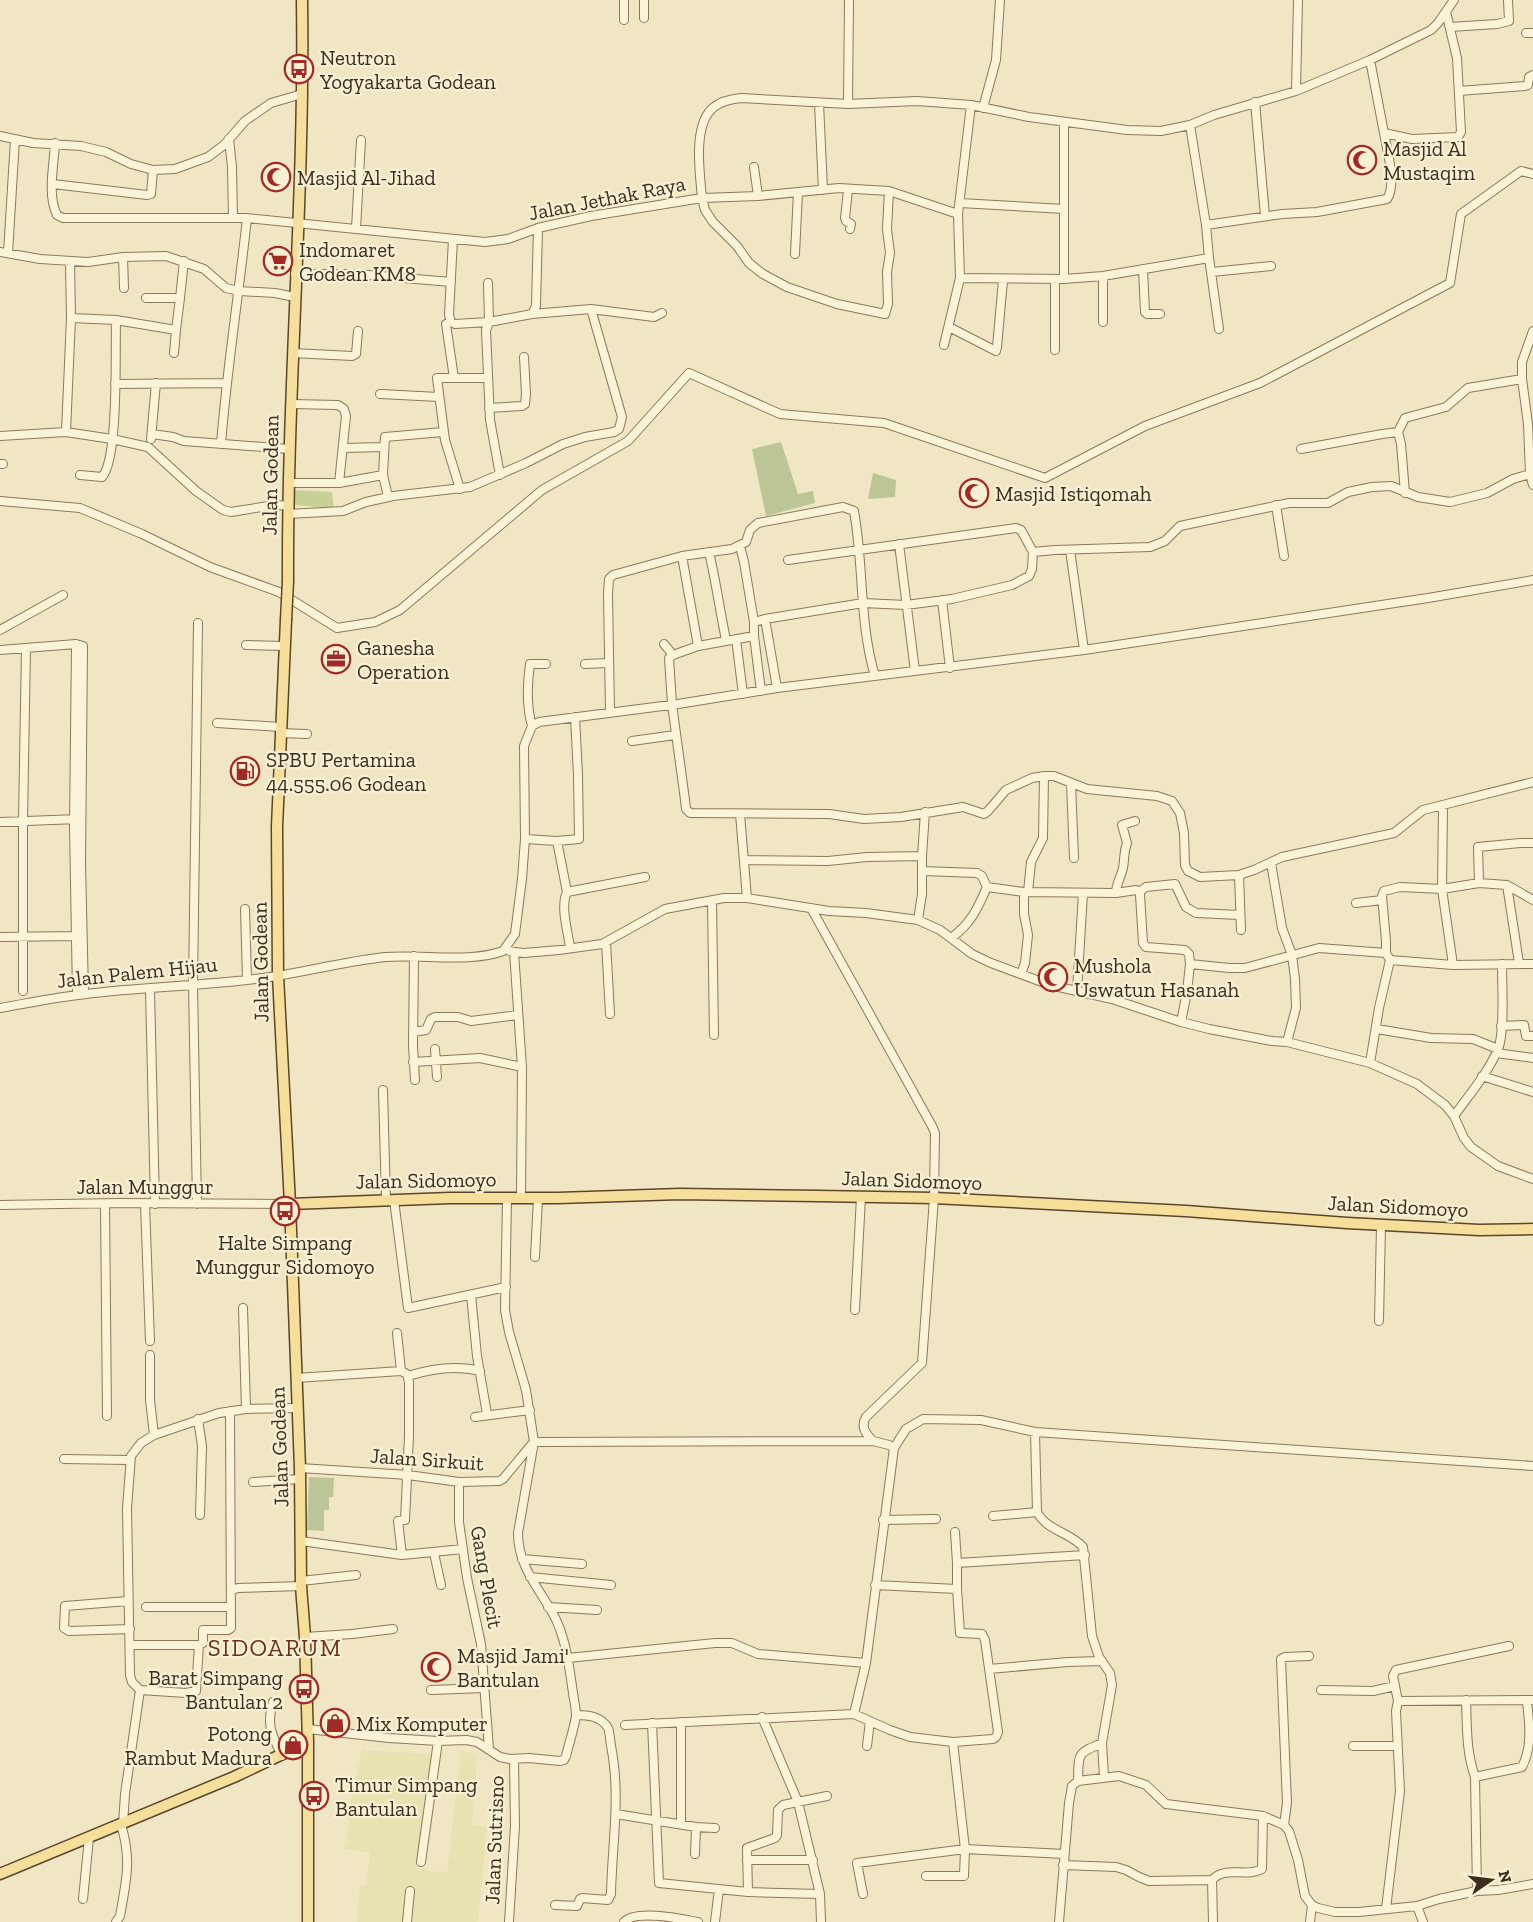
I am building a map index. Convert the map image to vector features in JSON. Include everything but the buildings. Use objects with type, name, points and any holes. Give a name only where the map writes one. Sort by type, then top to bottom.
[{"type":"main road","name":"Jalan Godean","points":[[302,0],[299,223],[294,297],[289,448],[288,581],[277,827],[278,976],[290,1204],[300,1474],[301,1584],[308,1730],[308,1922]]},
{"type":"main road","name":"Jalan Sidomoyo","points":[[290,1204],[326,1201],[680,1194],[934,1198],[1479,1230],[1533,1228]]},
{"type":"main road","points":[[0,1874],[282,1756],[308,1742]]},
{"type":"street","points":[[624,0],[624,20]]},
{"type":"street","points":[[644,0],[644,18]]},
{"type":"street","points":[[848,104],[849,0]]},
{"type":"street","points":[[983,108],[996,60],[1000,0]]},
{"type":"street","points":[[1296,91],[1298,0]]},
{"type":"street","name":"Jalan Jethak Raya","points":[[55,143],[53,184],[56,212],[59,217],[63,218],[247,218],[485,242],[508,239],[538,228],[591,216],[702,198],[698,147],[701,130],[714,107],[728,100],[741,98],[848,104],[917,101],[971,105],[1064,122],[1127,130],[1161,131],[1190,125],[1254,102],[1296,91],[1370,60],[1431,30],[1454,0]]},
{"type":"street","points":[[1450,27],[1509,21],[1508,0]]},
{"type":"street","points":[[1384,133],[1412,139],[1458,137],[1461,132],[1457,58],[1446,12]]},
{"type":"street","points":[[1206,225],[1282,213],[1317,212],[1389,197],[1391,183],[1370,60]]},
{"type":"street","points":[[1459,91],[1525,86],[1528,85],[1529,77],[1533,75]]},
{"type":"street","points":[[0,136],[33,143],[55,143],[106,152],[131,164],[153,170],[175,170],[208,157],[257,111],[271,103],[302,94]]},
{"type":"street","points":[[1254,102],[1265,216]]},
{"type":"street","points":[[819,103],[823,190]]},
{"type":"street","points":[[944,345],[960,278],[958,214],[971,105]]},
{"type":"street","points":[[1055,350],[1064,209],[1064,122]]},
{"type":"street","points":[[1190,125],[1219,329]]},
{"type":"street","points":[[15,139],[4,253],[70,261],[166,256],[204,268],[226,288],[239,291],[275,292],[294,297]]},
{"type":"street","points":[[229,139],[233,218]]},
{"type":"street","points":[[356,228],[362,140]]},
{"type":"street","points":[[754,167],[758,196]]},
{"type":"street","points":[[53,184],[147,195],[152,191],[153,170]]},
{"type":"street","points":[[0,501],[80,508],[142,534],[210,567],[279,592],[338,628],[375,622],[400,610],[542,490],[628,441],[689,373],[780,414],[884,423],[1045,478],[1144,426],[1260,383],[1450,283],[1461,214],[1521,171],[1533,174]]},
{"type":"street","points":[[889,191],[887,229],[890,253],[887,272],[888,304],[885,314],[837,304],[787,286],[763,274],[749,263],[737,246],[713,222],[705,210],[702,198],[758,196],[839,188],[889,191],[958,214]]},
{"type":"street","points":[[848,190],[844,218],[851,224],[850,229]]},
{"type":"street","points":[[795,254],[798,192]]},
{"type":"street","points":[[960,203],[1064,209]]},
{"type":"street","points":[[221,444],[247,218]]},
{"type":"street","points":[[532,314],[536,306],[538,228]]},
{"type":"street","points":[[451,322],[449,315],[453,239]]},
{"type":"street","points":[[123,257],[124,288]]},
{"type":"street","points":[[960,278],[1003,280],[1103,276],[1209,258]]},
{"type":"street","points":[[66,432],[71,318],[70,261]]},
{"type":"street","points":[[174,353],[184,261]]},
{"type":"street","points":[[1212,272],[1271,266]]},
{"type":"street","points":[[1143,269],[1145,312],[1160,314]]},
{"type":"street","points":[[296,274],[357,274],[451,282]]},
{"type":"street","points":[[1103,276],[1103,322]]},
{"type":"street","points":[[948,327],[996,351],[1003,280]]},
{"type":"street","points":[[488,283],[489,322],[486,330],[489,408],[500,474]]},
{"type":"street","points":[[146,298],[180,298]]},
{"type":"street","points":[[156,383],[150,442],[196,491],[223,510],[231,512],[268,506],[343,511],[388,497],[460,489],[500,474],[563,444],[619,429],[620,411],[591,309]]},
{"type":"street","points":[[453,378],[446,324],[451,322],[455,324],[489,322],[532,314],[591,309],[654,317],[662,314]]},
{"type":"street","points":[[71,318],[116,320],[176,330]]},
{"type":"street","points":[[80,475],[102,477],[105,475],[110,456],[113,435],[116,320]]},
{"type":"street","points":[[292,353],[352,356],[357,352],[358,331]]},
{"type":"street","points":[[1533,331],[1522,362],[1530,474],[1533,485]]},
{"type":"street","points":[[489,408],[525,404],[524,357]]},
{"type":"street","points":[[460,489],[443,432],[437,378],[488,378]]},
{"type":"street","points":[[1405,493],[1398,432],[1405,417],[1446,407],[1468,388],[1522,380]]},
{"type":"street","points":[[115,384],[227,383]]},
{"type":"street","points":[[380,394],[439,397]]},
{"type":"street","points":[[291,404],[342,406],[346,416],[339,483]]},
{"type":"street","points":[[0,436],[66,432],[113,435],[150,442],[173,437],[184,441],[289,448]]},
{"type":"street","points":[[388,497],[383,475],[385,437],[443,432]]},
{"type":"street","points":[[1301,449],[1398,432]]},
{"type":"street","points":[[343,448],[384,447]]},
{"type":"street","points":[[1034,552],[1150,547],[1165,541],[1180,526],[1289,503],[1329,503],[1348,492],[1379,486],[1391,486],[1405,493],[1439,502],[1450,502],[1487,493],[1513,479],[1530,474]]},
{"type":"street","points":[[289,483],[339,483],[383,475]]},
{"type":"street","points":[[1276,506],[1284,556]]},
{"type":"street","points":[[610,712],[609,579],[613,575],[682,556],[732,549],[746,542],[750,530],[758,523],[843,507],[854,511],[860,549],[869,657],[875,676]]},
{"type":"street","points":[[754,622],[863,603],[906,605],[942,600],[1012,585],[1029,576],[1034,552],[1021,530],[1016,528],[788,560]]},
{"type":"street","points":[[898,544],[915,671]]},
{"type":"street","points":[[740,546],[754,622],[761,691]]},
{"type":"street","points":[[1070,550],[1084,650]]},
{"type":"street","points":[[709,552],[719,592],[719,603],[731,640],[743,694]]},
{"type":"street","points":[[682,556],[698,646]]},
{"type":"street","points":[[532,726],[546,720],[777,688],[1084,650],[1533,580]]},
{"type":"street","points":[[0,630],[63,595]]},
{"type":"street","points":[[942,600],[950,668]]},
{"type":"street","points":[[765,619],[777,688]]},
{"type":"street","points":[[196,1204],[193,986],[198,623]]},
{"type":"street","points":[[754,636],[698,646],[669,658],[675,735],[686,809],[690,813],[829,814],[864,819],[901,817],[963,807],[984,814],[1006,790],[1032,778],[1054,776],[1087,789],[1157,796],[1172,801],[1180,813],[1184,833],[1185,865],[1188,872],[1200,877],[1239,874],[1282,857],[1394,833],[1423,810],[1486,792],[1533,782]]},
{"type":"street","points":[[0,650],[76,644],[80,994]]},
{"type":"street","points":[[664,644],[673,655]]},
{"type":"street","points":[[246,645],[284,646]]},
{"type":"street","points":[[23,991],[26,648]]},
{"type":"street","points":[[585,664],[609,663]]},
{"type":"street","points":[[503,951],[515,934],[519,908],[525,839],[524,746],[532,726],[527,692],[530,664],[546,664]]},
{"type":"street","points":[[525,839],[577,840],[580,836],[575,717]]},
{"type":"street","points":[[217,723],[307,734]]},
{"type":"street","points":[[632,741],[675,735]]},
{"type":"street","points":[[1022,974],[1028,935],[1024,914],[1026,892],[1031,862],[1043,838],[1044,776]]},
{"type":"street","points":[[1071,783],[1074,858]]},
{"type":"street","points":[[1443,806],[1442,889],[1453,965]]},
{"type":"street","points":[[924,812],[922,894],[918,920],[940,930],[972,954],[1050,985],[1112,999],[1181,1022],[1287,1042],[1370,1063],[1417,1084],[1454,1116],[1464,1138],[1471,1147],[1498,1166],[1533,1179]]},
{"type":"street","points":[[740,814],[747,898]]},
{"type":"street","points":[[0,822],[78,819]]},
{"type":"street","points":[[78,819],[75,936],[80,994]]},
{"type":"street","points":[[1116,893],[1127,843],[1122,825],[1135,821]]},
{"type":"street","points":[[557,841],[567,892],[565,909],[570,948]]},
{"type":"street","points":[[1479,883],[1478,847],[1533,843]]},
{"type":"street","points":[[744,861],[828,861],[867,857],[977,873],[982,876],[987,887],[972,919],[951,938]]},
{"type":"street","points":[[1270,863],[1282,928],[1292,955],[1295,979],[1296,1008],[1287,1042]]},
{"type":"street","points":[[1239,874],[1241,930]]},
{"type":"street","points":[[567,892],[645,877]]},
{"type":"street","points":[[1370,1063],[1388,956],[1382,900],[1384,891],[1411,887],[1442,889],[1479,883],[1507,885],[1533,900]]},
{"type":"street","points":[[1139,892],[1146,887],[1175,884],[1186,907],[1196,913],[1240,915]]},
{"type":"street","points":[[1507,885],[1520,963]]},
{"type":"street","points":[[987,887],[1026,892],[1116,893],[1136,890],[1139,892]]},
{"type":"street","points":[[1077,991],[1083,892]]},
{"type":"street","points":[[1139,892],[1143,943],[1146,947],[1185,950],[1189,954],[1187,992],[1181,1022]]},
{"type":"street","name":"Jalan Palem Hijau","points":[[0,1008],[80,994],[193,986],[278,976],[383,958],[485,956],[503,951],[538,952],[570,948],[606,942],[665,909],[724,898],[747,898],[918,920]]},
{"type":"street","points":[[1356,903],[1382,900]]},
{"type":"street","points":[[712,902],[714,1035]]},
{"type":"street","points":[[812,908],[932,1126],[936,1142],[922,1364],[866,1417],[863,1428],[873,1441]]},
{"type":"street","points":[[245,909],[247,980]]},
{"type":"street","points":[[0,937],[75,936]]},
{"type":"street","points":[[606,942],[610,1014]]},
{"type":"street","points":[[1190,964],[1245,968],[1319,948],[1453,965],[1533,964]]},
{"type":"street","points":[[514,952],[522,1067],[521,1198]]},
{"type":"street","points":[[414,956],[413,1062],[415,1080]]},
{"type":"street","points":[[1454,1116],[1482,1077],[1497,1051],[1501,1026],[1502,964]]},
{"type":"street","points":[[150,989],[155,1204]]},
{"type":"street","points":[[413,1032],[426,1030],[431,1019],[435,1017],[458,1017],[471,1021],[518,1015]]},
{"type":"street","points":[[1501,1026],[1524,1025],[1526,1036],[1533,1036]]},
{"type":"street","points":[[1377,1029],[1431,1038],[1473,1039],[1497,1051],[1533,1058]]},
{"type":"street","points":[[435,1049],[437,1077]]},
{"type":"street","points":[[413,1062],[480,1058],[522,1067]]},
{"type":"street","points":[[1482,1077],[1533,1092]]},
{"type":"street","points":[[383,1090],[390,1200],[408,1308],[506,1287]]},
{"type":"street","points":[[855,1310],[861,1197]]},
{"type":"street","points":[[308,1730],[438,1741],[466,1740],[477,1742],[500,1757],[514,1760],[529,1758],[564,1760],[566,1756],[576,1714],[568,1658],[557,1623],[530,1578],[518,1544],[534,1442],[526,1389],[505,1310],[507,1198]]},
{"type":"street","points":[[535,1257],[538,1198]]},
{"type":"street","points":[[105,1204],[107,1416]]},
{"type":"street","points":[[145,1204],[150,1341]]},
{"type":"street","name":"Jalan Munggur","points":[[0,1205],[290,1204]]},
{"type":"street","points":[[1379,1321],[1381,1225]]},
{"type":"street","points":[[471,1295],[480,1371],[488,1414]]},
{"type":"street","points":[[243,1308],[246,1409]]},
{"type":"street","points":[[397,1333],[405,1374],[408,1475],[405,1520],[398,1521],[402,1555]]},
{"type":"street","points":[[150,1355],[150,1400],[154,1435]]},
{"type":"street","points":[[296,1378],[405,1374],[447,1369],[480,1371]]},
{"type":"street","points":[[230,1411],[231,1628],[203,1630],[203,1642],[199,1645],[196,1691],[186,1693],[140,1690],[132,1682],[130,1675],[127,1508],[129,1460],[141,1443],[154,1435],[198,1419],[219,1413],[230,1411],[246,1409],[297,1408]]},
{"type":"street","points":[[475,1417],[530,1410]]},
{"type":"street","points":[[198,1419],[202,1446],[200,1515]]},
{"type":"street","points":[[854,1714],[866,1663],[894,1448],[906,1429],[923,1419],[981,1420],[1035,1432],[1533,1466]]},
{"type":"street","points":[[1035,1432],[1037,1512],[1041,1520],[1077,1540],[1083,1547],[1092,1636],[1095,1649],[1110,1673],[1112,1685],[1102,1743],[1104,1777]]},
{"type":"street","points":[[534,1442],[873,1441],[894,1448]]},
{"type":"street","name":"Jalan Sirkuit","points":[[253,1482],[300,1474],[408,1475],[459,1482],[499,1481],[534,1442]]},
{"type":"street","points":[[64,1459],[129,1460]]},
{"type":"street","name":"Gang Plecit","points":[[459,1482],[459,1522],[481,1644],[489,1749]]},
{"type":"street","points":[[993,1516],[1037,1512]]},
{"type":"street","points":[[883,1520],[936,1519]]},
{"type":"street","points":[[625,1725],[854,1714],[910,1737],[953,1742],[996,1737],[998,1732],[984,1636],[960,1633],[955,1532]]},
{"type":"street","points":[[301,1541],[402,1555],[463,1549]]},
{"type":"street","points":[[434,1553],[441,1585]]},
{"type":"street","points":[[957,1563],[1085,1555]]},
{"type":"street","points":[[522,1559],[582,1564]]},
{"type":"street","points":[[232,1590],[301,1584],[356,1575]]},
{"type":"street","points":[[530,1578],[611,1585]]},
{"type":"street","points":[[875,1585],[957,1589]]},
{"type":"street","points":[[128,1601],[65,1606],[64,1628],[69,1631],[130,1629]]},
{"type":"street","points":[[146,1607],[231,1607]]},
{"type":"street","points":[[548,1607],[597,1610]]},
{"type":"street","points":[[305,1637],[393,1629]]},
{"type":"street","points":[[568,1658],[732,1643],[758,1654],[866,1663]]},
{"type":"street","points":[[131,1645],[199,1645]]},
{"type":"street","points":[[1386,1909],[1400,1791],[1396,1711],[1398,1701],[1393,1676],[1396,1670],[1509,1646]]},
{"type":"street","points":[[1284,1825],[1287,1803],[1281,1659],[1309,1656]]},
{"type":"street","points":[[989,1670],[1102,1661]]},
{"type":"street","points":[[1321,1690],[1373,1691],[1395,1686]]},
{"type":"street","points":[[431,1690],[485,1688]]},
{"type":"street","points":[[116,1922],[120,1916],[128,1861],[122,1824],[140,1690]]},
{"type":"street","points":[[1466,1700],[1468,1743],[1475,1777],[1477,1891]]},
{"type":"street","points":[[1398,1701],[1530,1700],[1529,1738],[1527,1754],[1522,1767],[1475,1777]]},
{"type":"street","points":[[273,1702],[269,1725],[282,1756]]},
{"type":"street","points":[[555,1905],[577,1906],[582,1898],[610,1899],[616,1814],[616,1768],[608,1729],[601,1720],[592,1715],[576,1714]]},
{"type":"street","points":[[762,1717],[798,1802],[820,1894],[821,1922]]},
{"type":"street","points":[[867,1746],[870,1721]]},
{"type":"street","points":[[681,1722],[681,1824]]},
{"type":"street","points":[[652,1723],[659,1883],[748,1892],[820,1894]]},
{"type":"street","points":[[421,1862],[438,1741]]},
{"type":"street","points":[[926,1875],[964,1876],[965,1849],[953,1742]]},
{"type":"street","points":[[1078,1781],[1079,1756],[1102,1743]]},
{"type":"street","points":[[1353,1746],[1397,1746]]},
{"type":"street","name":"Jalan Sutrisno","points":[[509,1922],[516,1826],[514,1760]]},
{"type":"street","points":[[1059,1922],[1071,1791],[1074,1783],[1078,1781],[1104,1777],[1119,1776],[1146,1785],[1166,1804],[1263,1816],[1284,1825],[1289,1831],[1298,1860],[1305,1896],[1312,1905],[1318,1908],[1335,1912],[1417,1906],[1477,1891],[1533,1884]]},
{"type":"street","points":[[748,1892],[747,1848],[777,1835],[777,1815],[780,1807],[826,1796]]},
{"type":"street","points":[[616,1814],[715,1828]]},
{"type":"street","points":[[1063,1865],[1116,1867],[1149,1881],[1212,1880],[1221,1873],[1254,1872],[1262,1869],[1263,1816]]},
{"type":"street","points":[[695,1854],[696,1827]]},
{"type":"street","points":[[83,1899],[89,1838]]},
{"type":"street","points":[[863,1894],[857,1863],[965,1849],[1064,1854]]},
{"type":"street","points":[[747,1860],[813,1860]]},
{"type":"street","points":[[1212,1880],[1213,1922]]},
{"type":"street","points":[[715,1922],[719,1889]]},
{"type":"street","points":[[406,1922],[410,1892]]},
{"type":"street","points":[[1310,1922],[1312,1905]]},
{"type":"street","points":[[1417,1906],[1423,1922]]},
{"type":"street","points":[[624,1922],[628,1918],[655,1915],[698,1922]]},
{"type":"shaded area","points":[[361,1750],[433,1754],[417,1869],[447,1873],[461,1750],[477,1756],[472,1825],[487,1827],[478,1922],[357,1922],[360,1885],[366,1885],[370,1853],[344,1849],[349,1819],[346,1818],[348,1806],[355,1776],[358,1773]]},
{"type":"green space","points":[[781,442],[798,494],[813,491],[815,503],[766,516],[752,449]]},
{"type":"green space","points":[[873,473],[896,480],[895,497],[868,499]]},
{"type":"green space","points":[[294,490],[332,492],[334,509],[294,505]]},
{"type":"green space","points":[[309,1477],[334,1478],[333,1497],[329,1497],[329,1510],[324,1510],[324,1531],[307,1530]]},
{"type":"place","name":"Neutron Yogyakarta Godean","points":[[299,69]]},
{"type":"place","name":"Masjid Al Mustaqim","points":[[1362,160]]},
{"type":"place","name":"Masjid Al-Jihad","points":[[276,177]]},
{"type":"place","name":"Indomaret Godean KM8","points":[[278,261]]},
{"type":"place","name":"Masjid Istiqomah","points":[[974,493]]},
{"type":"place","name":"Ganesha Operation","points":[[336,659]]},
{"type":"place","name":"SPBU Pertamina 44.555.06 Godean","points":[[245,771]]},
{"type":"place","name":"Mushola Uswatun Hasanah","points":[[1053,977]]},
{"type":"place","name":"Halte Simpang Munggur Sidomoyo","points":[[285,1211]]},
{"type":"place","name":"Masjid Jami' Bantulan","points":[[436,1667]]},
{"type":"place","name":"Barat Simpang Bantulan 2","points":[[304,1689]]},
{"type":"place","name":"Mix Komputer","points":[[335,1723]]},
{"type":"place","name":"Potong Rambut Madura","points":[[293,1745]]},
{"type":"place","name":"Timur Simpang Bantulan","points":[[314,1796]]},
{"type":"district","name":"SIDOARUM","points":[[275,1647]]}]
